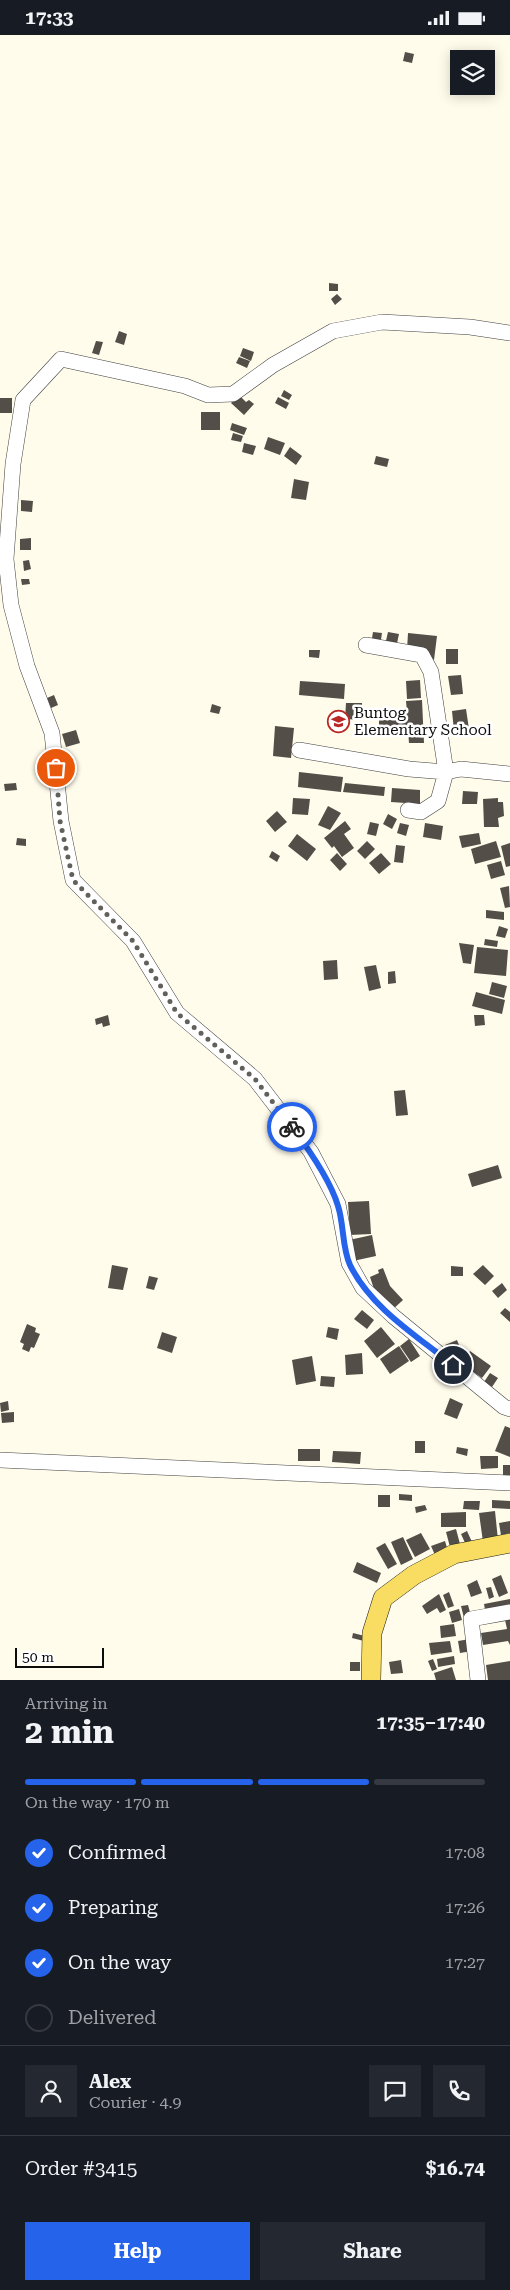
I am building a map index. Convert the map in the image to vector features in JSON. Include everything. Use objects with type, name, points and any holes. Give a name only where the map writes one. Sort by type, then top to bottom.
[{"type":"main road","points":[[371,1680],[372,1633],[383,1598],[414,1575],[454,1554],[510,1543]]},
{"type":"street","points":[[510,333],[470,327],[382,322],[332,331],[273,365],[233,394],[208,395],[185,386],[62,359],[23,400],[13,464],[6,559],[12,605],[27,666],[52,733],[60,821],[73,880],[133,941],[177,1013],[255,1079],[311,1152],[338,1204],[349,1263],[363,1288],[393,1316],[504,1407],[510,1409]]},
{"type":"street","points":[[366,645],[422,655],[431,672],[446,772],[438,801],[420,812],[408,810]]},
{"type":"street","points":[[299,750],[409,769],[446,772],[461,769],[510,774]]},
{"type":"street","points":[[0,1460],[510,1483]]},
{"type":"street","points":[[478,1680],[471,1619],[510,1612]]},
{"type":"building","points":[[405,52],[414,54],[412,63],[403,61]]},
{"type":"building","points":[[329,283],[338,284],[338,291],[329,291]]},
{"type":"building","points":[[337,294],[342,299],[335,305],[331,299]]},
{"type":"building","points":[[119,331],[127,334],[124,345],[115,342]]},
{"type":"building","points":[[96,341],[103,342],[99,355],[92,353]]},
{"type":"building","points":[[243,348],[254,352],[251,361],[240,356]]},
{"type":"building","points":[[239,357],[250,361],[247,368],[236,363]]},
{"type":"building","points":[[284,390],[292,395],[289,400],[281,396]]},
{"type":"building","points":[[239,395],[246,402],[249,400],[254,404],[244,415],[231,403]]},
{"type":"building","points":[[278,397],[289,403],[286,409],[275,403]]},
{"type":"building","points":[[0,398],[12,398],[12,413],[0,413]]},
{"type":"building","points":[[201,412],[220,412],[220,430],[201,430]]},
{"type":"building","points":[[232,423],[247,428],[244,435],[230,430]]},
{"type":"building","points":[[233,433],[243,436],[241,442],[231,440]]},
{"type":"building","points":[[268,437],[285,443],[280,455],[264,449]]},
{"type":"building","points":[[244,443],[256,446],[253,455],[242,452]]},
{"type":"building","points":[[290,447],[302,456],[296,465],[284,456]]},
{"type":"building","points":[[376,456],[389,459],[387,467],[374,464]]},
{"type":"building","points":[[294,479],[309,482],[306,500],[291,498]]},
{"type":"building","points":[[21,500],[33,501],[32,512],[21,511]]},
{"type":"building","points":[[31,538],[31,550],[20,550],[20,539]]},
{"type":"building","points":[[29,560],[31,569],[24,571],[23,561]]},
{"type":"building","points":[[21,579],[29,579],[30,584],[22,585]]},
{"type":"building","points":[[373,632],[382,633],[380,646],[371,644]]},
{"type":"building","points":[[388,632],[399,634],[396,648],[385,645]]},
{"type":"building","points":[[408,633],[437,636],[434,660],[424,652],[407,650]]},
{"type":"building","points":[[446,649],[458,649],[458,664],[446,664]]},
{"type":"building","points":[[309,650],[320,650],[319,658],[309,657]]},
{"type":"building","points":[[461,675],[463,694],[451,695],[448,676]]},
{"type":"building","points":[[420,680],[421,698],[407,699],[406,681]]},
{"type":"building","points":[[300,681],[345,684],[344,699],[299,695]]},
{"type":"building","points":[[54,695],[58,705],[51,708],[47,698]]},
{"type":"building","points":[[422,700],[424,743],[409,743],[408,731],[379,733],[379,715],[407,713],[406,701]]},
{"type":"building","points":[[346,703],[362,703],[362,720],[345,719]]},
{"type":"building","points":[[212,704],[221,707],[219,714],[210,712]]},
{"type":"building","points":[[466,709],[469,729],[454,731],[452,711]]},
{"type":"building","points":[[275,726],[294,728],[291,758],[273,756]]},
{"type":"building","points":[[76,730],[80,743],[66,747],[62,734]]},
{"type":"building","points":[[70,764],[72,775],[63,777],[61,766]]},
{"type":"building","points":[[299,772],[343,777],[341,792],[298,787]]},
{"type":"building","points":[[16,783],[17,790],[5,791],[4,784]]},
{"type":"building","points":[[345,783],[385,787],[384,796],[343,792]]},
{"type":"building","points":[[392,788],[420,790],[420,804],[391,802]]},
{"type":"building","points":[[463,791],[478,792],[477,804],[462,804]]},
{"type":"building","points":[[293,798],[310,799],[308,815],[292,814]]},
{"type":"building","points":[[498,798],[498,802],[503,802],[504,816],[498,818],[499,827],[484,827],[483,799]]},
{"type":"building","points":[[328,806],[341,813],[330,830],[318,825]]},
{"type":"building","points":[[277,811],[287,822],[275,832],[266,821]]},
{"type":"building","points":[[388,814],[397,819],[392,829],[383,824]]},
{"type":"building","points":[[345,821],[351,829],[344,834],[354,848],[342,857],[334,846],[332,848],[324,838]]},
{"type":"building","points":[[370,822],[379,824],[376,836],[367,834]]},
{"type":"building","points":[[400,823],[409,825],[406,836],[397,833]]},
{"type":"building","points":[[425,823],[443,826],[441,840],[423,837]]},
{"type":"building","points":[[479,833],[481,844],[462,848],[459,836]]},
{"type":"building","points":[[297,834],[316,849],[307,861],[288,846]]},
{"type":"building","points":[[17,838],[26,839],[26,846],[16,845]]},
{"type":"building","points":[[367,841],[375,849],[365,859],[357,851]]},
{"type":"building","points":[[496,841],[501,857],[475,864],[471,849]]},
{"type":"building","points":[[510,843],[510,866],[506,867],[501,846]]},
{"type":"building","points":[[396,845],[405,846],[403,863],[394,862]]},
{"type":"building","points":[[272,851],[280,856],[277,862],[269,857]]},
{"type":"building","points":[[337,853],[347,864],[340,871],[330,860]]},
{"type":"building","points":[[381,853],[391,864],[379,874],[369,863]]},
{"type":"building","points":[[501,861],[505,875],[491,879],[487,865]]},
{"type":"building","points":[[509,886],[510,907],[505,908],[500,888]]},
{"type":"building","points":[[486,910],[504,912],[504,920],[486,918]]},
{"type":"building","points":[[499,926],[508,929],[505,938],[496,936]]},
{"type":"building","points":[[485,939],[498,941],[497,947],[484,945]]},
{"type":"building","points":[[459,943],[474,945],[471,964],[463,963]]},
{"type":"building","points":[[477,947],[508,950],[506,976],[474,973]]},
{"type":"building","points":[[337,960],[338,979],[324,980],[323,961]]},
{"type":"building","points":[[376,965],[381,988],[369,991],[364,967]]},
{"type":"building","points":[[395,971],[396,983],[388,984],[388,972]]},
{"type":"building","points":[[492,982],[507,986],[504,998],[489,994]]},
{"type":"building","points":[[476,992],[505,1000],[502,1014],[472,1006]]},
{"type":"building","points":[[108,1015],[110,1025],[103,1027],[102,1023],[96,1025],[95,1019]]},
{"type":"building","points":[[474,1015],[484,1015],[485,1025],[475,1026]]},
{"type":"building","points":[[405,1090],[408,1115],[396,1116],[394,1091]]},
{"type":"building","points":[[498,1165],[502,1178],[472,1187],[468,1174]]},
{"type":"building","points":[[369,1201],[371,1234],[350,1235],[348,1202]]},
{"type":"building","points":[[372,1235],[376,1256],[353,1261],[349,1240]]},
{"type":"building","points":[[112,1265],[128,1268],[123,1290],[108,1288]]},
{"type":"building","points":[[483,1265],[494,1276],[485,1285],[473,1274]]},
{"type":"building","points":[[451,1266],[463,1267],[463,1276],[451,1276]]},
{"type":"building","points":[[383,1268],[390,1286],[403,1300],[391,1311],[376,1295],[370,1277],[379,1273],[378,1270]]},
{"type":"building","points":[[149,1276],[158,1278],[154,1290],[146,1288]]},
{"type":"building","points":[[502,1283],[507,1290],[498,1298],[492,1291]]},
{"type":"building","points":[[505,1308],[510,1312],[510,1322],[500,1313]]},
{"type":"building","points":[[362,1310],[374,1320],[367,1329],[354,1319]]},
{"type":"building","points":[[27,1324],[36,1328],[35,1332],[40,1334],[34,1348],[31,1347],[29,1352],[22,1349],[24,1344],[20,1342]]},
{"type":"building","points":[[328,1327],[339,1329],[337,1340],[326,1337]]},
{"type":"building","points":[[381,1327],[395,1344],[377,1358],[364,1341]]},
{"type":"building","points":[[162,1332],[177,1337],[172,1353],[157,1348]]},
{"type":"building","points":[[409,1339],[420,1356],[411,1362],[400,1346]]},
{"type":"building","points":[[457,1340],[463,1355],[450,1360],[445,1345]]},
{"type":"building","points":[[399,1346],[409,1361],[390,1374],[380,1359]]},
{"type":"building","points":[[470,1351],[491,1366],[482,1378],[462,1364]]},
{"type":"building","points":[[362,1353],[363,1374],[346,1375],[345,1355]]},
{"type":"building","points":[[312,1356],[316,1381],[296,1385],[292,1360]]},
{"type":"building","points":[[490,1373],[498,1378],[492,1387],[484,1382]]},
{"type":"building","points":[[321,1376],[335,1377],[334,1387],[320,1386]]},
{"type":"building","points":[[450,1398],[463,1404],[457,1419],[444,1414]]},
{"type":"building","points":[[8,1401],[9,1410],[1,1412],[0,1403]]},
{"type":"building","points":[[14,1412],[14,1422],[2,1423],[1,1413]]},
{"type":"building","points":[[505,1426],[510,1428],[510,1457],[495,1451]]},
{"type":"building","points":[[415,1441],[425,1441],[425,1453],[415,1453]]},
{"type":"building","points":[[457,1447],[468,1449],[467,1456],[456,1453]]},
{"type":"building","points":[[298,1449],[320,1449],[320,1461],[298,1461]]},
{"type":"building","points":[[333,1451],[361,1452],[360,1464],[332,1462]]},
{"type":"building","points":[[480,1456],[498,1456],[498,1468],[481,1469]]},
{"type":"building","points":[[503,1465],[510,1465],[510,1475],[503,1475]]},
{"type":"building","points":[[399,1494],[412,1495],[412,1501],[399,1500]]},
{"type":"building","points":[[378,1495],[390,1495],[390,1507],[378,1507]]},
{"type":"building","points":[[492,1500],[510,1501],[510,1509],[492,1508]]},
{"type":"building","points":[[464,1501],[480,1501],[479,1510],[463,1509]]},
{"type":"building","points":[[425,1505],[427,1510],[416,1513],[415,1507]]},
{"type":"building","points":[[495,1511],[498,1540],[483,1542],[479,1513]]},
{"type":"building","points":[[466,1512],[466,1527],[441,1527],[441,1513]]},
{"type":"building","points":[[510,1521],[510,1533],[501,1535],[499,1523]]},
{"type":"building","points":[[456,1529],[460,1544],[450,1547],[446,1532]]},
{"type":"building","points":[[467,1531],[472,1542],[466,1545],[461,1534]]},
{"type":"building","points":[[421,1533],[430,1549],[415,1557],[406,1540]]},
{"type":"building","points":[[403,1537],[413,1559],[401,1565],[391,1542]]},
{"type":"building","points":[[445,1541],[448,1551],[435,1555],[431,1546]]},
{"type":"building","points":[[385,1543],[397,1564],[388,1569],[376,1548]]},
{"type":"building","points":[[357,1562],[381,1573],[377,1583],[353,1572]]},
{"type":"building","points":[[501,1575],[508,1593],[499,1597],[492,1579]]},
{"type":"building","points":[[477,1580],[482,1593],[471,1597],[467,1585]]},
{"type":"building","points":[[491,1587],[494,1597],[489,1599],[486,1588]]},
{"type":"building","points":[[449,1592],[454,1606],[448,1608],[443,1595]]},
{"type":"building","points":[[439,1594],[446,1610],[440,1613],[437,1608],[427,1614],[422,1606]]},
{"type":"building","points":[[510,1599],[510,1611],[486,1615],[484,1604]]},
{"type":"building","points":[[468,1605],[471,1616],[464,1618],[461,1606]]},
{"type":"building","points":[[459,1609],[462,1620],[452,1623],[449,1612]]},
{"type":"building","points":[[510,1619],[510,1645],[508,1641],[483,1645],[481,1633],[507,1629],[505,1620]]},
{"type":"building","points":[[454,1624],[456,1636],[441,1638],[440,1626]]},
{"type":"building","points":[[353,1633],[365,1636],[364,1641],[352,1638]]},
{"type":"building","points":[[470,1639],[472,1651],[460,1653],[458,1641]]},
{"type":"building","points":[[450,1641],[452,1652],[431,1655],[429,1643]]},
{"type":"building","points":[[454,1656],[455,1664],[438,1667],[437,1659]]},
{"type":"building","points":[[433,1659],[437,1669],[432,1671],[428,1661]]},
{"type":"building","points":[[401,1660],[403,1673],[391,1674],[389,1662]]},
{"type":"building","points":[[510,1661],[510,1680],[488,1680],[486,1665]]},
{"type":"building","points":[[350,1662],[360,1662],[360,1671],[350,1671]]},
{"type":"building","points":[[452,1667],[456,1680],[436,1680],[434,1673]]},
{"type":"way so far","points":[[56,768],[60,821],[73,880],[133,941],[177,1013],[255,1079],[292,1127]]},
{"type":"place","name":"Buntog Elementary School","points":[[338,722]]},
{"type":"route","points":[[292,1127],[311,1152],[338,1204],[349,1263],[363,1288],[393,1316],[453,1365]]}]
